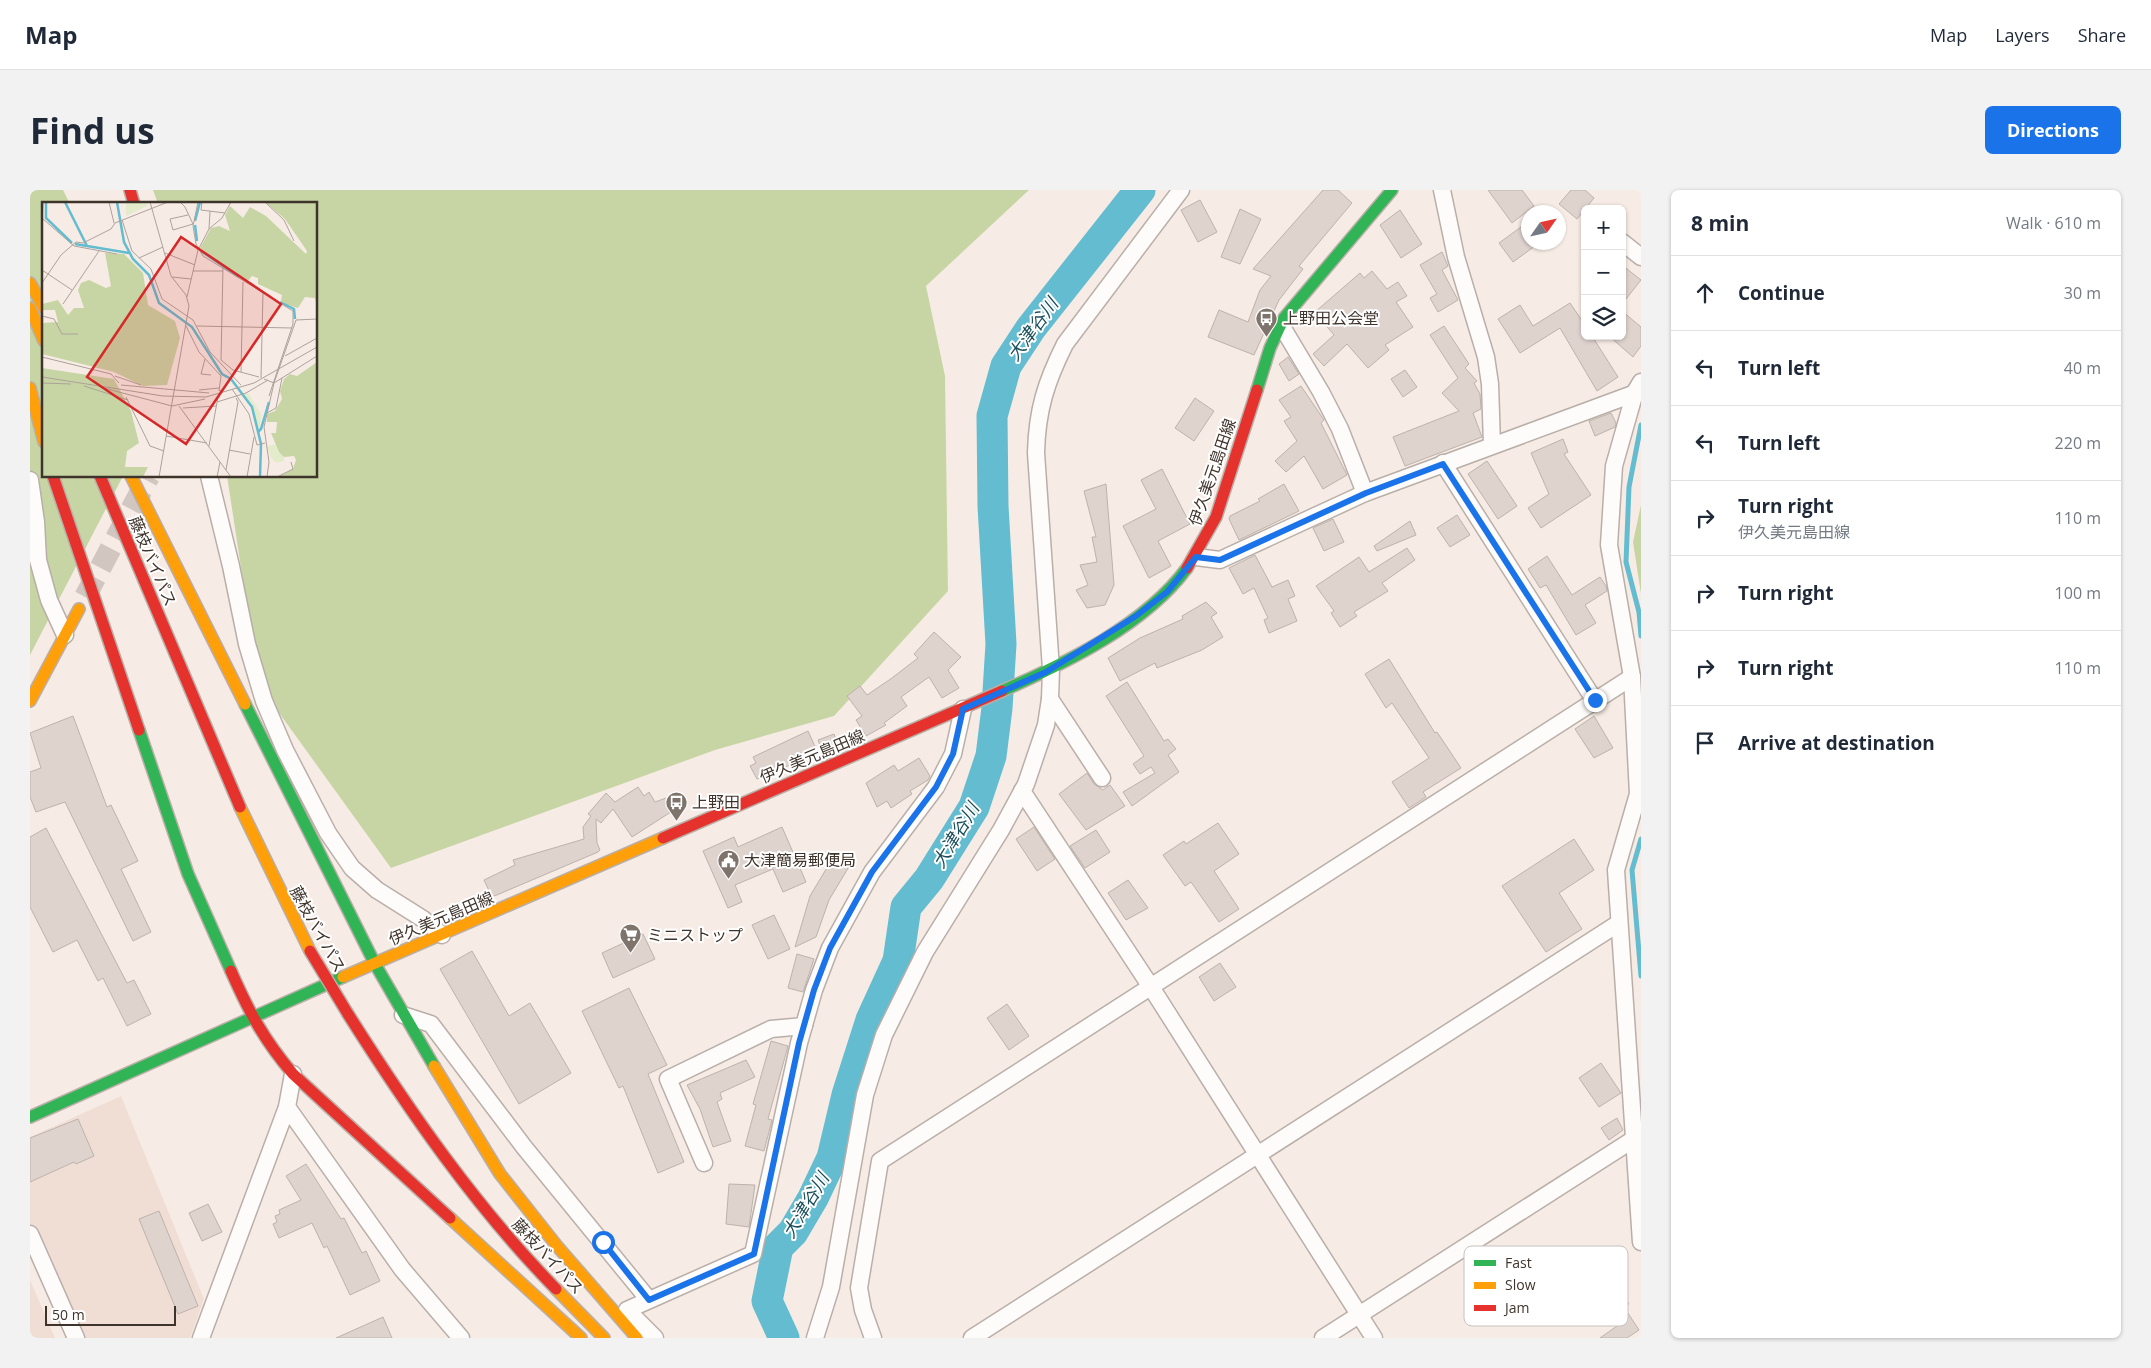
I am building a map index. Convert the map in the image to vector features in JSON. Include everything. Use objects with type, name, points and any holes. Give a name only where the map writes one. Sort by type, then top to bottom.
[{"type":"main road","name":"伊久美元島田線","points":[[30,1117],[252,1017],[1048,670],[1136,616],[1167,592],[1196,557],[1216,517],[1270,348],[1284,318],[1392,190]]},
{"type":"main road","points":[[30,283],[42,304]]},
{"type":"main road","points":[[30,308],[42,336]]},
{"type":"main road","points":[[30,388],[42,434]]},
{"type":"main road","points":[[54,478],[188,874],[252,1017],[273,1051],[293,1074],[570,1338]]},
{"type":"main road","name":"藤枝バイパス","points":[[101,478],[208,733],[281,896],[310,951],[396,1091],[461,1181],[508,1238],[604,1338]]},
{"type":"main road","points":[[132,478],[374,964],[403,1015],[500,1174],[556,1246],[637,1338]]},
{"type":"main road","points":[[30,701],[79,609]]},
{"type":"street","points":[[815,1338],[831,1286],[865,1095],[884,1035],[925,952],[1001,830],[1022,791],[1046,725],[1050,699],[1036,453],[1037,420],[1044,396],[1053,368],[1064,344],[1181,190]]},
{"type":"street","points":[[1442,190],[1456,257],[1486,357],[1490,384],[1492,445]]},
{"type":"street","points":[[1626,245],[1641,257]]},
{"type":"street","points":[[1281,325],[1321,392],[1340,429],[1366,493]]},
{"type":"street","points":[[1196,557],[1220,560],[1366,493],[1639,388]]},
{"type":"street","points":[[1639,388],[1614,466],[1609,545],[1632,677],[1638,794],[1616,870],[1641,1242]]},
{"type":"street","points":[[1443,464],[1595,700]]},
{"type":"street","points":[[209,478],[231,566],[247,644],[264,701],[285,750],[328,833],[352,868],[377,890],[423,919],[442,935]]},
{"type":"street","points":[[30,480],[36,522],[38,560],[49,600],[65,635]]},
{"type":"street","points":[[873,1338],[863,1310],[859,1288],[880,1161],[1632,677]]},
{"type":"street","points":[[1050,699],[1102,778]]},
{"type":"street","points":[[655,1338],[627,1310],[754,1254],[785,1102],[814,990],[838,931],[872,872],[936,787],[953,754],[966,707]]},
{"type":"street","points":[[1022,791],[1151,987],[1374,1338]]},
{"type":"street","points":[[972,1338],[1619,923]]},
{"type":"street","points":[[403,1015],[431,1024],[524,1147],[649,1300]]},
{"type":"street","points":[[704,1163],[668,1079],[771,1029],[804,1026]]},
{"type":"street","points":[[201,1338],[287,1107],[293,1074]]},
{"type":"street","points":[[287,1107],[402,1270],[461,1338]]},
{"type":"street","points":[[1466,1246],[1634,1138]]},
{"type":"street","points":[[30,1234],[76,1338]]},
{"type":"street","points":[[1323,1338],[1464,1247]]},
{"type":"shaded area","points":[[121,1096],[204,1299],[190,1338],[82,1338],[30,1229],[30,1137]]},
{"type":"shaded area","points":[[30,1280],[55,1338],[30,1338]]},
{"type":"green space","points":[[30,190],[63,190],[69,202],[42,202],[42,478],[122,478],[30,655]]},
{"type":"green space","points":[[153,190],[1029,190],[926,286],[945,376],[948,591],[834,716],[715,750],[391,868],[259,685],[227,478],[318,478],[318,202],[157,202]]},
{"type":"green space","points":[[1641,505],[1641,594],[1633,542]]},
{"type":"building","points":[[1323,190],[1338,190],[1352,203],[1299,266],[1303,269],[1279,300],[1254,355],[1208,337],[1219,310],[1248,322],[1260,290],[1271,276],[1253,269]]},
{"type":"building","points":[[1488,190],[1522,190],[1533,205],[1521,205],[1521,216],[1512,223]]},
{"type":"building","points":[[1571,190],[1585,190],[1594,198],[1588,205],[1581,205],[1581,214],[1577,219],[1566,210],[1566,205],[1559,204]]},
{"type":"building","points":[[1200,200],[1217,232],[1198,242],[1181,210]]},
{"type":"building","points":[[1240,209],[1261,219],[1240,264],[1221,257]]},
{"type":"building","points":[[1400,210],[1422,244],[1401,258],[1380,225]]},
{"type":"building","points":[[1521,227],[1521,250],[1530,250],[1513,262],[1499,243]]},
{"type":"building","points":[[1442,252],[1448,266],[1442,270],[1458,300],[1438,312],[1430,298],[1437,294],[1420,265]]},
{"type":"building","points":[[1626,268],[1641,280],[1626,299]]},
{"type":"building","points":[[1372,271],[1387,289],[1398,282],[1407,296],[1396,302],[1413,327],[1385,345],[1389,350],[1368,368],[1347,344],[1324,366],[1313,354],[1334,335],[1315,312],[1360,273],[1364,278]]},
{"type":"building","points":[[1570,303],[1581,319],[1581,340],[1595,340],[1618,377],[1597,391],[1560,328],[1520,353],[1498,319],[1520,305],[1533,326]]},
{"type":"building","points":[[1626,314],[1641,327],[1641,346],[1633,357],[1614,340],[1626,340]]},
{"type":"building","points":[[1444,326],[1469,364],[1465,368],[1477,381],[1474,383],[1480,394],[1481,409],[1473,413],[1482,437],[1405,466],[1393,437],[1459,411],[1442,393],[1458,378],[1430,335]]},
{"type":"building","points":[[1288,357],[1299,374],[1289,381],[1279,364]]},
{"type":"building","points":[[1405,370],[1417,387],[1403,397],[1391,379]]},
{"type":"building","points":[[1301,386],[1324,420],[1321,423],[1347,475],[1323,489],[1304,456],[1286,472],[1275,461],[1297,441],[1284,421],[1291,417],[1279,400]]},
{"type":"building","points":[[1195,398],[1214,411],[1194,441],[1175,428]]},
{"type":"building","points":[[1611,413],[1616,423],[1615,427],[1595,436],[1589,421]]},
{"type":"building","points":[[1563,439],[1568,452],[1564,454],[1591,495],[1541,528],[1528,508],[1549,494],[1531,453]]},
{"type":"building","points":[[1487,461],[1517,506],[1498,519],[1468,474]]},
{"type":"building","points":[[1162,469],[1190,524],[1158,541],[1171,566],[1149,578],[1123,526],[1156,509],[1141,480]]},
{"type":"building","points":[[1106,484],[1114,585],[1105,605],[1087,608],[1076,590],[1088,585],[1080,565],[1097,562],[1092,537],[1096,537],[1084,491]]},
{"type":"building","points":[[1284,484],[1299,511],[1239,540],[1229,519],[1230,516],[1260,501],[1258,499]]},
{"type":"building","points":[[1457,515],[1470,535],[1450,547],[1437,528]]},
{"type":"building","points":[[1333,519],[1344,542],[1324,551],[1313,528]]},
{"type":"building","points":[[1410,521],[1416,535],[1377,551],[1374,546]]},
{"type":"building","points":[[1407,548],[1415,560],[1382,583],[1388,591],[1354,612],[1357,616],[1340,627],[1331,613],[1334,611],[1316,586],[1359,557],[1369,572]]},
{"type":"building","points":[[1255,555],[1272,587],[1288,580],[1295,596],[1288,599],[1297,621],[1269,633],[1264,620],[1268,618],[1254,588],[1243,594],[1229,568]]},
{"type":"building","points":[[1547,556],[1572,595],[1600,577],[1606,586],[1607,591],[1585,605],[1596,623],[1576,635],[1546,585],[1540,588],[1528,569]]},
{"type":"building","points":[[1206,602],[1217,613],[1211,617],[1223,637],[1202,650],[1157,668],[1155,663],[1120,681],[1108,658],[1140,638],[1183,619],[1182,616]]},
{"type":"building","points":[[934,632],[961,657],[948,670],[959,688],[942,698],[929,677],[901,697],[907,706],[884,723],[886,725],[866,736],[856,720],[862,716],[847,696],[860,686],[867,695],[892,678],[918,658],[914,654]]},
{"type":"building","points":[[1389,659],[1435,733],[1437,732],[1461,768],[1423,792],[1426,797],[1409,808],[1392,782],[1429,758],[1392,703],[1386,708],[1365,674]]},
{"type":"building","points":[[1127,682],[1164,741],[1168,739],[1176,749],[1168,755],[1179,772],[1132,806],[1123,792],[1155,773],[1151,767],[1140,774],[1133,764],[1144,756],[1106,696]]},
{"type":"building","points":[[73,716],[107,807],[111,805],[138,861],[121,869],[151,932],[133,941],[65,802],[36,812],[30,797],[30,772],[41,768],[30,733]]},
{"type":"building","points":[[1594,716],[1613,748],[1594,758],[1575,729]]},
{"type":"building","points":[[808,731],[818,753],[757,779],[750,766],[756,763],[753,757]]},
{"type":"building","points":[[834,734],[839,748],[823,754],[818,740]]},
{"type":"building","points":[[919,758],[930,776],[928,780],[910,791],[912,794],[891,808],[887,801],[877,807],[866,783],[894,765],[898,771]]},
{"type":"building","points":[[1087,773],[1094,784],[1103,790],[1110,785],[1125,806],[1086,830],[1059,794]]},
{"type":"building","points":[[638,787],[644,796],[649,792],[655,802],[666,798],[674,810],[632,837],[613,809],[601,823],[596,819],[597,843],[600,850],[598,852],[492,897],[484,880],[515,865],[513,860],[584,839],[583,827],[591,816],[588,814],[606,793],[615,802]]},
{"type":"building","points":[[1218,823],[1239,854],[1214,871],[1239,909],[1219,922],[1191,882],[1185,886],[1163,855],[1184,841],[1186,844]]},
{"type":"building","points":[[782,827],[806,882],[783,892],[773,869],[735,885],[742,902],[728,908],[703,851],[734,837],[738,847]]},
{"type":"building","points":[[1034,827],[1055,859],[1037,871],[1016,839]]},
{"type":"building","points":[[46,828],[127,983],[134,980],[151,1014],[127,1026],[103,978],[98,981],[77,940],[53,952],[30,907],[30,837]]},
{"type":"building","points":[[1096,830],[1110,852],[1085,868],[1070,846]]},
{"type":"building","points":[[1574,839],[1594,870],[1559,893],[1582,929],[1546,952],[1502,886]]},
{"type":"building","points":[[834,856],[850,865],[829,900],[816,937],[795,947],[810,896]]},
{"type":"building","points":[[1128,880],[1148,908],[1126,920],[1108,893]]},
{"type":"building","points":[[774,915],[790,949],[768,959],[752,925]]},
{"type":"building","points":[[643,934],[655,959],[613,978],[602,953]]},
{"type":"building","points":[[472,951],[509,1016],[530,1003],[571,1073],[519,1104],[440,969]]},
{"type":"building","points":[[797,954],[814,959],[803,992],[788,988]]},
{"type":"building","points":[[1220,963],[1236,987],[1214,1001],[1199,977]]},
{"type":"building","points":[[629,988],[667,1065],[648,1074],[684,1162],[658,1173],[623,1086],[619,1088],[582,1011]]},
{"type":"building","points":[[1007,1004],[1029,1036],[1009,1050],[987,1018]]},
{"type":"building","points":[[771,1041],[788,1046],[768,1119],[772,1120],[764,1151],[745,1146],[756,1105],[753,1104]]},
{"type":"building","points":[[746,1060],[755,1077],[720,1093],[722,1099],[717,1102],[731,1141],[713,1147],[700,1109],[687,1085]]},
{"type":"building","points":[[1601,1063],[1621,1093],[1599,1107],[1579,1078]]},
{"type":"building","points":[[1617,1118],[1623,1130],[1609,1140],[1601,1128]]},
{"type":"building","points":[[78,1119],[94,1156],[76,1164],[74,1162],[30,1182],[30,1138]]},
{"type":"building","points":[[306,1164],[341,1219],[344,1218],[362,1253],[366,1251],[380,1281],[350,1295],[327,1246],[324,1248],[312,1223],[279,1238],[273,1224],[277,1222],[275,1216],[280,1214],[279,1210],[301,1200],[286,1176]]},
{"type":"building","points":[[729,1184],[755,1185],[749,1227],[726,1224]]},
{"type":"building","points":[[208,1204],[222,1232],[202,1241],[189,1213]]},
{"type":"building","points":[[159,1211],[198,1306],[178,1314],[139,1219]]},
{"type":"building","points":[[1628,1313],[1639,1330],[1627,1338],[1600,1338],[1617,1326],[1628,1326]]},
{"type":"building","points":[[383,1317],[392,1338],[336,1338]]},
{"type":"waterway","name":"大津谷川","points":[[784,1338],[767,1301],[778,1247],[793,1232],[813,1198],[832,1158],[847,1095],[871,1020],[898,961],[906,907],[929,879],[974,807],[991,756],[997,708],[1001,644],[993,506],[992,416],[1006,366],[1031,328],[1140,190]]},
{"type":"waterway","points":[[1641,425],[1629,487],[1626,562],[1639,612],[1641,636]]},
{"type":"waterway","points":[[1641,839],[1632,870],[1641,976]]},
{"type":"tunnel","points":[[85,597],[148,478]]},
{"type":"traffic: fast","points":[[1257,390],[1270,348],[1284,318],[1392,190]]},
{"type":"traffic: fast","points":[[1002,691],[1078,655],[1127,625],[1170,589],[1187,568]]},
{"type":"traffic: fast","points":[[245,704],[375,964],[434,1066]]},
{"type":"traffic: fast","points":[[139,730],[188,874],[231,971]]},
{"type":"traffic: fast","points":[[30,1117],[343,977]]},
{"type":"traffic: slow","points":[[30,283],[42,304]]},
{"type":"traffic: slow","points":[[30,308],[42,336]]},
{"type":"traffic: slow","points":[[30,388],[42,434]]},
{"type":"traffic: slow","points":[[132,478],[245,704]]},
{"type":"traffic: slow","points":[[30,701],[79,609]]},
{"type":"traffic: slow","points":[[240,807],[310,951]]},
{"type":"traffic: slow","points":[[343,977],[663,838]]},
{"type":"traffic: slow","points":[[434,1066],[500,1174],[557,1246],[637,1338]]},
{"type":"traffic: slow","points":[[450,1218],[581,1338]]},
{"type":"traffic: slow","points":[[556,1289],[604,1338]]},
{"type":"traffic: jam","points":[[130,190],[133,202]]},
{"type":"traffic: jam","points":[[1187,568],[1216,517],[1257,390]]},
{"type":"traffic: jam","points":[[54,478],[139,730]]},
{"type":"traffic: jam","points":[[101,478],[240,807]]},
{"type":"traffic: jam","points":[[663,838],[1002,691]]},
{"type":"traffic: jam","points":[[310,951],[348,1014]]},
{"type":"traffic: jam","points":[[231,971],[258,1025],[293,1074],[450,1218]]},
{"type":"traffic: jam","points":[[348,1014],[395,1087],[445,1157],[498,1225],[556,1289]]},
{"type":"place","name":"上野田公会堂","points":[[1267,337]]},
{"type":"place","name":"上野田","points":[[676,821]]},
{"type":"place","name":"大津簡易郵便局","points":[[728,879]]},
{"type":"place","name":"ミニストップ","points":[[631,954]]},
{"type":"route","points":[[603,1242],[649,1300],[754,1254],[799,1043],[814,990],[830,948],[847,914],[872,872],[907,829],[936,787],[953,754],[963,709],[1046,672],[1136,616],[1167,592],[1196,557],[1220,560],[1366,493],[1443,464],[1595,700]]}]
